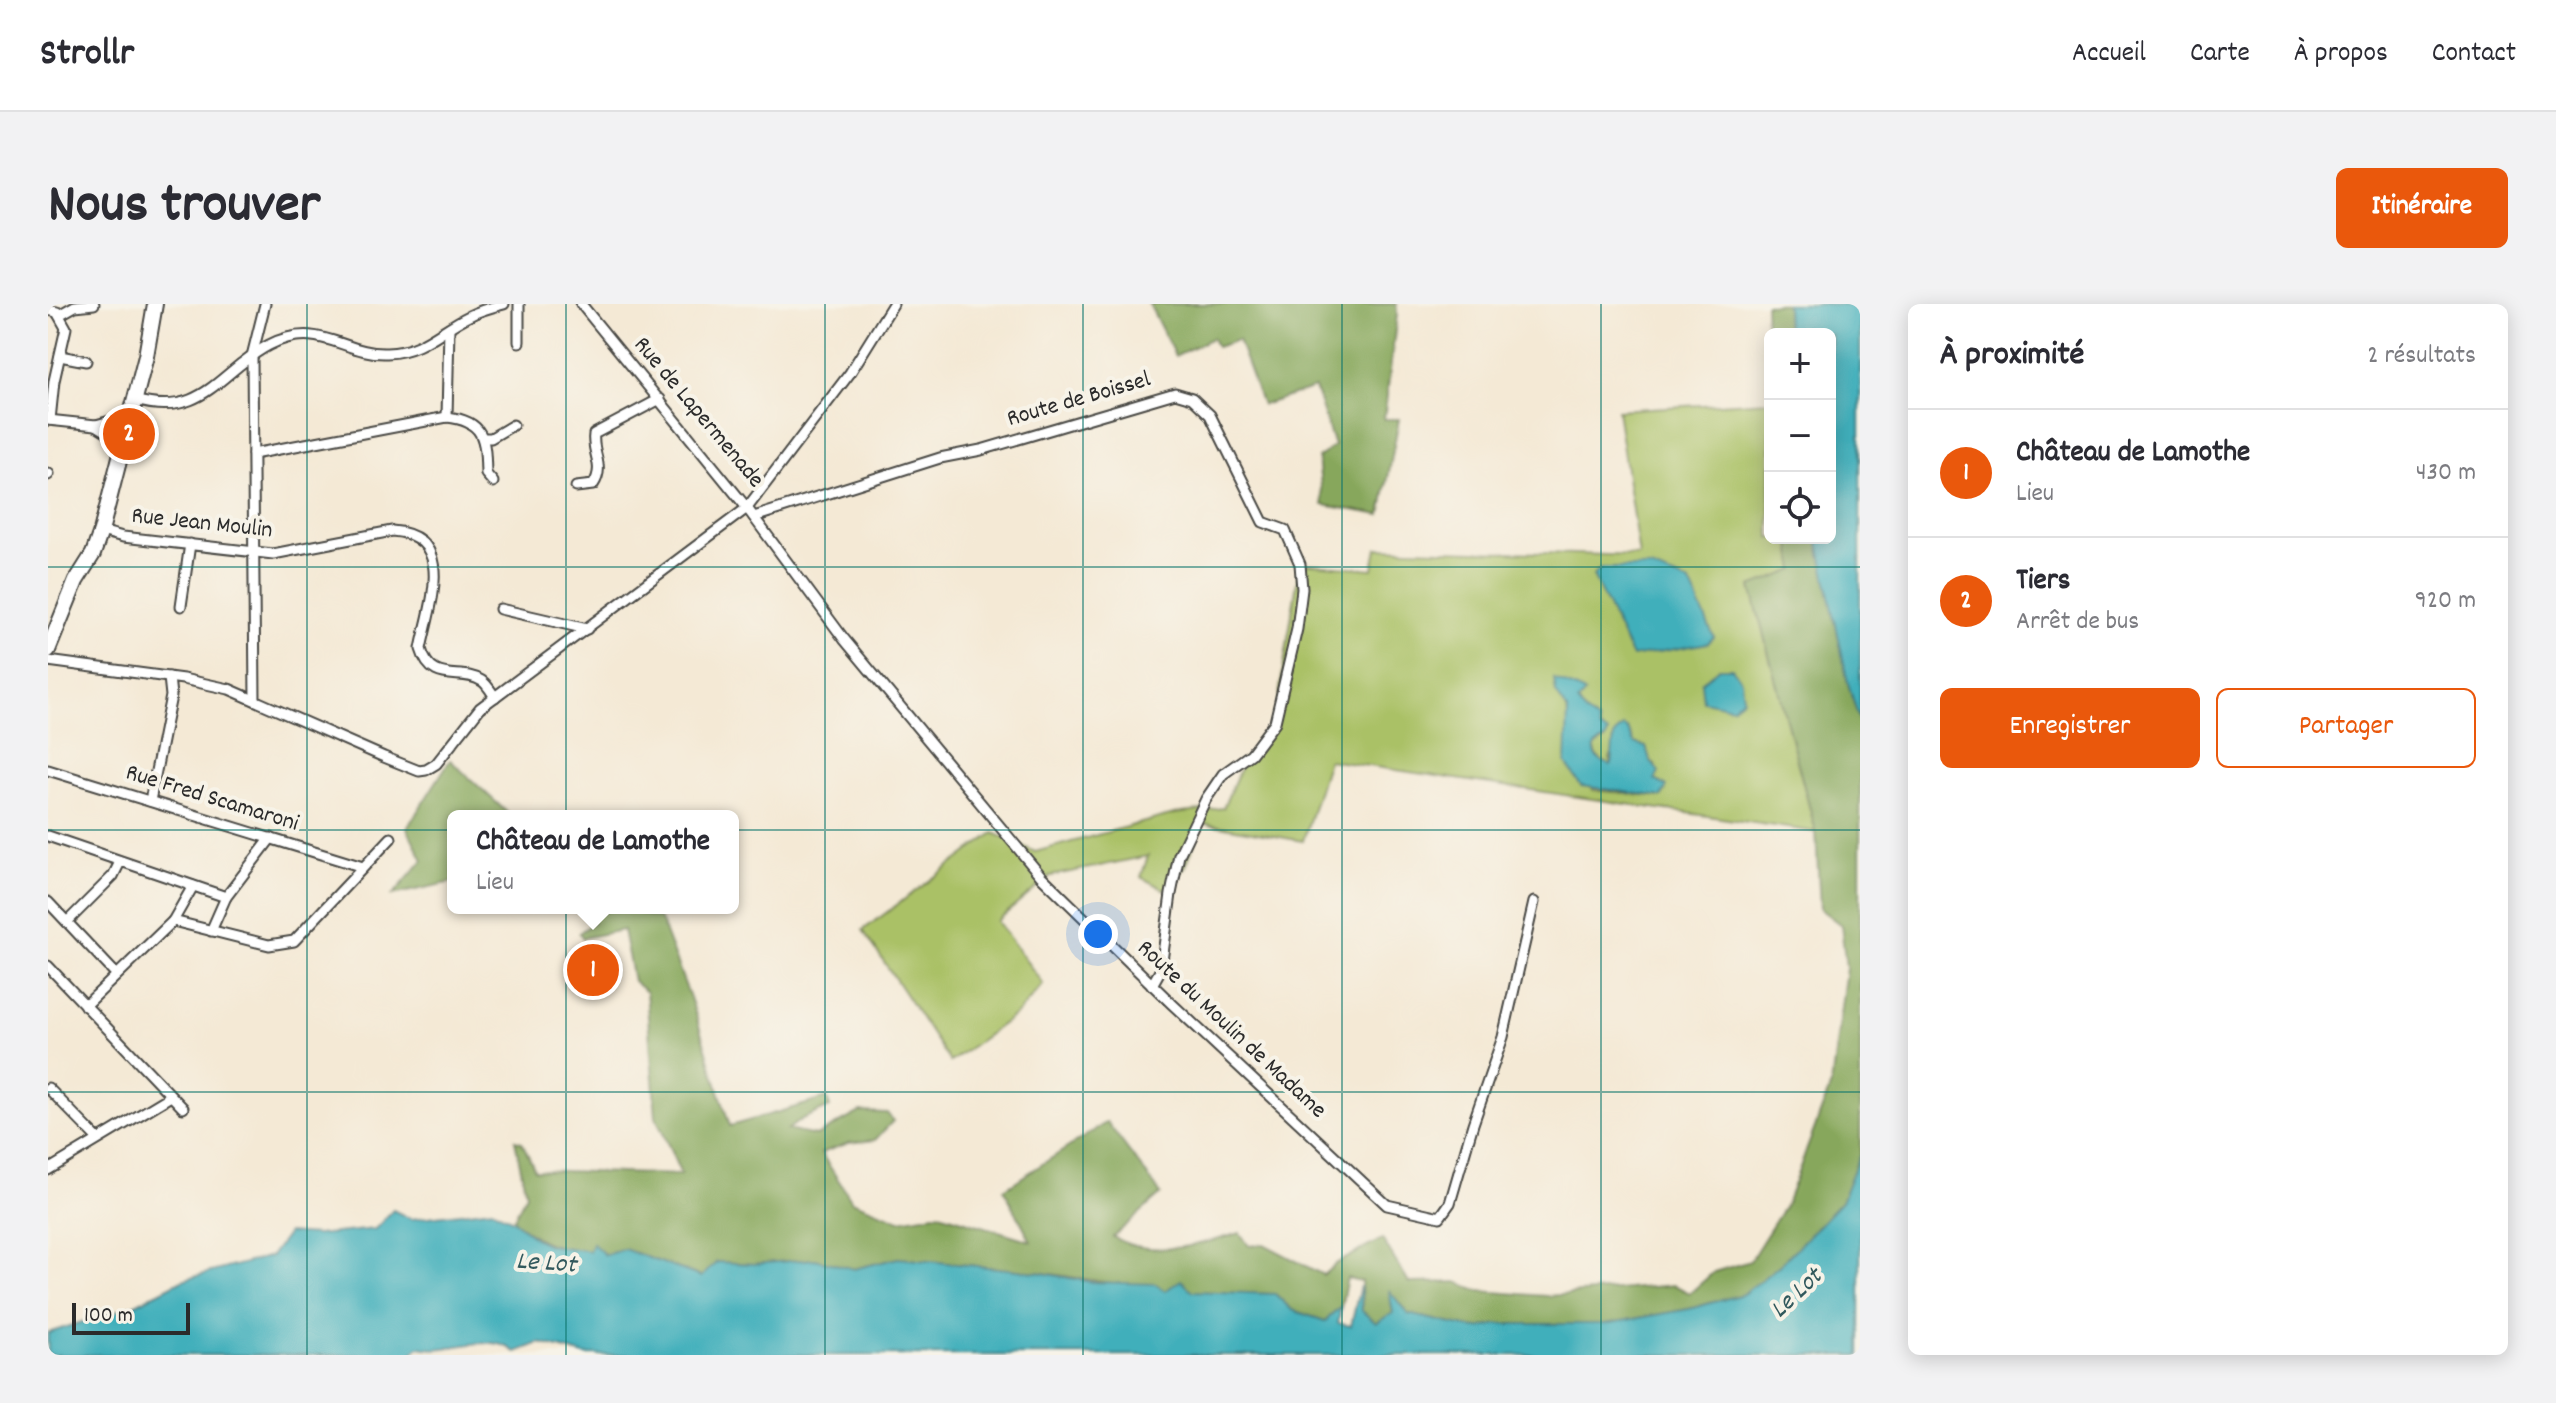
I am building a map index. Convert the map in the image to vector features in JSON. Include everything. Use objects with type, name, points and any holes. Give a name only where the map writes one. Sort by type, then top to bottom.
[{"type":"street","points":[[59,315],[75,306],[94,304]]},
{"type":"street","points":[[48,650],[76,581],[93,554],[101,531],[135,400],[155,304]]},
{"type":"street","points":[[255,700],[252,356],[265,304]]},
{"type":"street","points":[[460,304],[467,316]]},
{"type":"street","points":[[135,400],[161,405],[189,401],[216,386],[270,344],[306,336],[323,336],[370,352],[404,351],[425,345],[467,316],[504,304]]},
{"type":"street","points":[[519,304],[519,342]]},
{"type":"street","name":"Rue de Lapermenade","points":[[581,304],[750,513],[850,373],[893,304]]},
{"type":"street","points":[[48,310],[57,312],[66,328],[49,420],[96,425],[131,415]]},
{"type":"street","points":[[447,417],[449,328]]},
{"type":"street","points":[[60,356],[86,361]]},
{"type":"street","name":"Route de Boissel","points":[[750,513],[1175,393],[1192,398],[1210,415],[1263,522],[1285,530],[1290,537],[1300,564],[1302,589],[1297,629],[1275,722],[1251,754],[1223,774],[1206,799],[1179,855],[1161,969],[1152,985]]},
{"type":"street","points":[[576,487],[593,485],[599,476],[599,458],[592,445],[594,434],[660,399]]},
{"type":"street","points":[[253,454],[447,417],[474,425],[485,438],[486,474],[493,482]]},
{"type":"street","points":[[96,425],[109,433],[122,452]]},
{"type":"street","points":[[485,438],[491,438],[513,425]]},
{"type":"street","points":[[48,661],[205,682],[255,700],[419,771],[426,770],[436,764],[480,708],[750,513]]},
{"type":"street","name":"Route du Moulin de Madame","points":[[750,513],[844,639],[1041,876],[1152,985],[1387,1205],[1440,1217],[1450,1203],[1503,1037],[1534,902]]},
{"type":"street","name":"Rue Jean Moulin","points":[[101,531],[123,537],[273,554],[392,531],[405,532],[430,549],[435,563],[421,649],[424,660],[433,669],[482,681],[495,697]]},
{"type":"street","points":[[181,606],[190,544]]},
{"type":"street","points":[[500,609],[587,629]]},
{"type":"street","points":[[150,801],[171,696],[169,677]]},
{"type":"street","name":"Rue Fred Scamaroni","points":[[48,770],[363,867]]},
{"type":"street","points":[[48,836],[226,897]]},
{"type":"street","points":[[211,931],[226,897],[271,838]]},
{"type":"street","points":[[173,921],[269,945],[294,941],[391,838]]},
{"type":"street","points":[[67,922],[113,876],[120,862]]},
{"type":"street","points":[[85,1006],[173,921],[193,886]]},
{"type":"street","points":[[48,902],[116,974]]},
{"type":"street","points":[[48,966],[183,1108]]},
{"type":"street","points":[[48,1088],[98,1139]]},
{"type":"street","points":[[48,1170],[171,1096]]},
{"type":"green space","points":[[1149,304],[1396,304],[1384,419],[1399,419],[1381,515],[1323,505],[1318,458],[1334,446],[1315,388],[1262,405],[1238,340],[1216,347],[1212,338],[1175,356]]},
{"type":"green space","points":[[1765,304],[1786,304],[1787,328],[1766,328]]},
{"type":"green space","points":[[1764,401],[1764,544],[1791,544],[1796,570],[1751,587],[1816,832],[1328,760],[1303,841],[1202,823],[1186,866],[1165,890],[1141,877],[1148,856],[1051,876],[997,921],[1043,984],[1019,1012],[950,1062],[863,930],[994,833],[1035,852],[1174,814],[1223,808],[1244,760],[1274,728],[1300,563],[1373,569],[1377,548],[1639,556],[1617,410]],"holes":[[[1563,685],[1584,693],[1578,702],[1586,714],[1596,720],[1604,741],[1595,746],[1599,758],[1610,765],[1610,757],[1630,734],[1634,743],[1646,747],[1650,760],[1656,766],[1654,780],[1664,785],[1662,797],[1593,790],[1569,738]]]},
{"type":"green space","points":[[1791,544],[1819,544],[1848,683],[1860,723],[1860,1154],[1841,1202],[1781,1264],[1743,1294],[1689,1309],[1605,1324],[1499,1324],[1475,1329],[1408,1314],[1390,1292],[1393,1314],[1376,1323],[1362,1311],[1361,1281],[1347,1278],[1341,1307],[1325,1321],[1292,1310],[1275,1294],[1165,1291],[1037,1272],[898,1258],[854,1269],[815,1259],[753,1264],[717,1262],[702,1277],[624,1249],[605,1255],[592,1244],[589,1252],[556,1246],[540,1240],[513,1220],[526,1194],[515,1140],[522,1142],[535,1170],[681,1175],[656,1117],[646,992],[633,981],[623,930],[583,938],[579,933],[594,922],[587,914],[643,914],[660,919],[692,1003],[730,1126],[827,1098],[830,1107],[802,1119],[787,1130],[816,1136],[860,1112],[887,1113],[893,1121],[875,1140],[849,1143],[821,1153],[852,1201],[900,1220],[940,1213],[1031,1241],[1004,1189],[1107,1122],[1161,1194],[1113,1237],[1127,1244],[1176,1248],[1240,1233],[1249,1246],[1264,1244],[1323,1275],[1337,1263],[1382,1239],[1409,1283],[1457,1282],[1480,1291],[1547,1296],[1674,1285],[1690,1293],[1714,1272],[1750,1261],[1786,1204],[1831,1085],[1846,968],[1841,925],[1820,909],[1816,832],[1751,587],[1795,570]]},
{"type":"green space","points":[[450,760],[504,810],[447,810],[447,883],[393,895],[423,860],[407,828]]},
{"type":"water","points":[[1786,304],[1860,304],[1860,723],[1848,683],[1819,544],[1836,544],[1836,328],[1787,328]]},
{"type":"water","points":[[1601,568],[1650,568],[1690,583],[1714,637],[1708,643],[1632,657],[1593,576]]},
{"type":"water","points":[[1719,668],[1732,668],[1741,680],[1743,698],[1732,707],[1703,701],[1701,682]]},
{"type":"water","points":[[1554,679],[1585,693],[1578,702],[1586,714],[1598,721],[1600,730],[1608,733],[1606,739],[1595,746],[1595,753],[1601,761],[1611,765],[1614,735],[1623,727],[1628,730],[1634,743],[1646,747],[1650,760],[1659,772],[1655,780],[1667,787],[1662,797],[1581,786],[1566,763],[1568,711],[1556,693]]},
{"type":"water","name":"Le Lot","points":[[1860,1154],[1860,1355],[585,1355],[540,1343],[516,1352],[505,1346],[481,1343],[432,1349],[419,1347],[410,1355],[48,1355],[48,1333],[132,1306],[182,1280],[271,1256],[288,1233],[316,1235],[375,1229],[393,1210],[411,1219],[492,1209],[549,1245],[589,1251],[592,1243],[605,1255],[624,1249],[701,1277],[717,1262],[753,1264],[815,1259],[854,1269],[898,1258],[1037,1272],[1091,1282],[1156,1284],[1165,1291],[1181,1280],[1192,1291],[1275,1294],[1292,1310],[1325,1321],[1341,1307],[1338,1323],[1351,1326],[1360,1286],[1362,1311],[1376,1323],[1393,1313],[1389,1290],[1408,1314],[1475,1329],[1499,1324],[1605,1324],[1689,1309],[1743,1294],[1781,1264],[1841,1202]]},
{"type":"place","name":"Tiers","points":[[129,434]]},
{"type":"place","name":"Château de Lamothe","points":[[593,970]]}]
